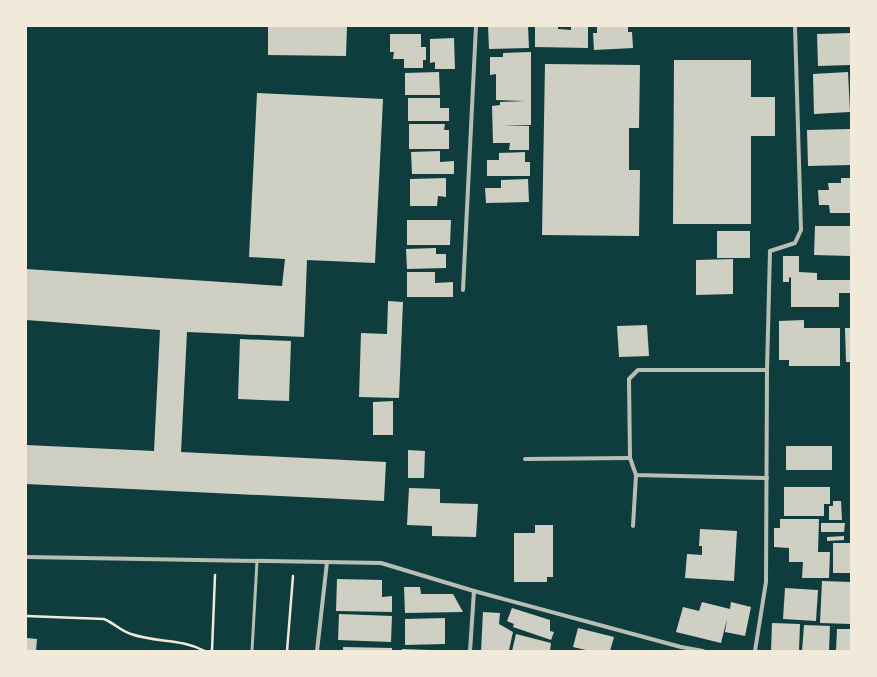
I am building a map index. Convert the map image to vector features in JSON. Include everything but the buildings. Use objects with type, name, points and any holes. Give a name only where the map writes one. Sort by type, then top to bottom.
[{"type":"street","points":[[463,290],[476,26]]},
{"type":"street","points":[[755,651],[766,582],[767,370],[770,251],[795,243],[801,230],[795,26]]},
{"type":"street","points":[[633,526],[636,475],[630,458],[629,379],[638,370],[767,370]]},
{"type":"street","points":[[525,459],[630,458]]},
{"type":"street","points":[[636,475],[767,478]]},
{"type":"street","points":[[26,557],[381,563],[474,591],[673,645],[703,651]]},
{"type":"street","points":[[317,651],[327,562]]},
{"type":"street","points":[[470,651],[474,591]]},
{"type":"lane","points":[[252,651],[256,561]]},
{"type":"path","points":[[212,651],[215,575]]},
{"type":"path","points":[[287,651],[293,576]]},
{"type":"path","points":[[26,616],[104,619],[111,622],[123,631],[132,634],[187,643],[205,651]]}]
